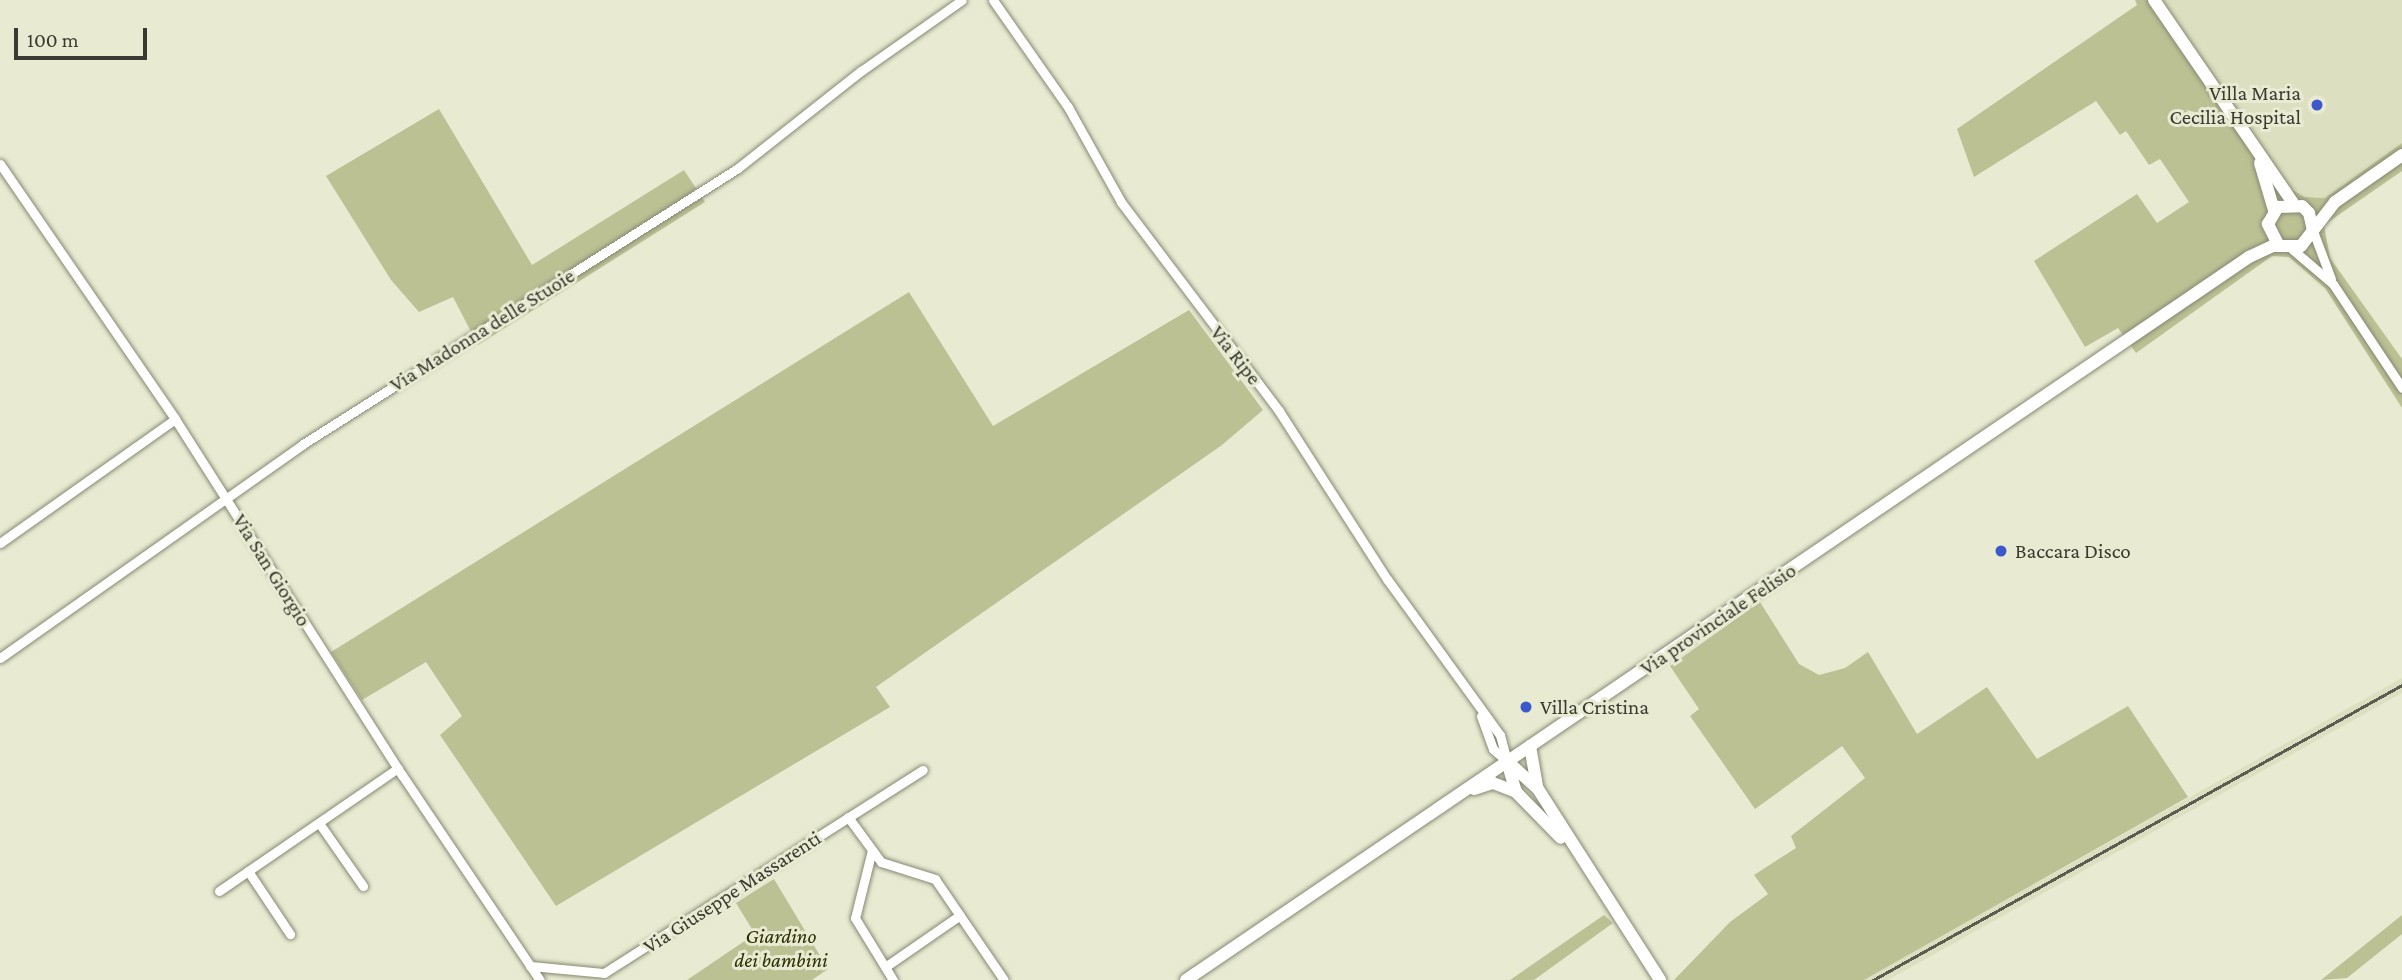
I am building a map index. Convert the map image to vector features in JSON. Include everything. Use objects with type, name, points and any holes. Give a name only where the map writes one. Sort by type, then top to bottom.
[{"type":"main road","points":[[2154,0],[2258,156],[2313,221],[2313,231]]},
{"type":"main road","points":[[2249,257],[2309,240],[2335,202],[2402,155]]},
{"type":"main road","points":[[2249,257],[2268,231],[2274,210],[2258,156]]},
{"type":"main road","points":[[2274,210],[2335,202]]},
{"type":"main road","points":[[2268,231],[2285,247]]},
{"type":"main road","name":"Via provinciale Felisio","points":[[1186,980],[2249,257]]},
{"type":"main road","points":[[1530,746],[1538,789]]},
{"type":"main road","points":[[1507,761],[1538,789],[1576,853],[1660,980]]},
{"type":"main road","points":[[1507,761],[1516,792]]},
{"type":"main road","points":[[1448,801],[1493,783],[1516,792],[1576,853]]},
{"type":"street","name":"Via Madonna delle Stuoie","points":[[0,658],[303,444],[738,168],[861,71],[962,0]]},
{"type":"street","name":"Via Ripe","points":[[993,0],[1068,107],[1121,202],[1279,411],[1338,506],[1479,711],[1500,735],[1507,761]]},
{"type":"street","name":"Via San Giorgio","points":[[0,164],[176,419],[398,768],[540,980]]},
{"type":"street","points":[[2313,231],[2333,284],[2402,388]]},
{"type":"street","points":[[2285,247],[2333,284]]},
{"type":"street","points":[[0,543],[176,419]]},
{"type":"street","points":[[219,891],[398,768]]},
{"type":"street","name":"Via Giuseppe Massarenti","points":[[530,966],[606,977],[923,770]]},
{"type":"street","points":[[848,817],[881,862],[935,879],[1004,980]]},
{"type":"street","points":[[319,823],[363,886]]},
{"type":"street","points":[[872,850],[855,918],[893,980]]},
{"type":"street","points":[[248,871],[290,934]]},
{"type":"street","points":[[885,967],[960,915]]},
{"type":"shaded area","name":"Villa Maria Cecilia Hospital","points":[[2160,0],[2402,0],[2402,143],[2325,198],[2305,197],[2287,187]]},
{"type":"shaded area","points":[[2402,678],[2402,693],[1888,980],[1864,980]]},
{"type":"green space","points":[[2135,0],[2160,0],[2287,187],[2305,197],[2325,198],[2402,143],[2402,171],[2324,225],[2330,258],[2402,359],[2402,408],[2325,288],[2289,257],[2272,256],[2136,353],[2118,328],[2085,347],[2034,261],[2137,194],[2157,223],[2189,202],[2160,159],[2149,165],[2126,131],[2120,135],[2096,101],[1974,177],[1957,129],[2137,5]]},
{"type":"green space","points":[[439,109],[532,265],[684,170],[705,202],[478,345],[453,297],[419,312],[391,280],[326,176]]},
{"type":"green space","points":[[909,292],[993,426],[1189,310],[1263,410],[1222,445],[876,687],[890,707],[556,906],[440,735],[462,716],[426,662],[362,700],[331,652]]},
{"type":"green space","points":[[1760,602],[1799,664],[1819,675],[1845,668],[1868,652],[1917,734],[1987,687],[2037,759],[2128,706],[2188,797],[1864,980],[1674,980],[1730,922],[1768,894],[1754,875],[1796,848],[1791,836],[1865,778],[1842,746],[1755,809],[1690,716],[1699,709],[1670,666]]},
{"type":"green space","name":"Giardino dei bambini","points":[[774,879],[828,969],[812,980],[687,980],[755,934],[736,903]]},
{"type":"green space","points":[[1604,915],[1613,923],[1534,980],[1510,980]]},
{"type":"green space","points":[[2402,915],[2402,934],[2347,978],[2321,980]]},
{"type":"railway","points":[[1873,980],[2402,685]]},
{"type":"place","name":"Villa Maria Cecilia Hospital","points":[[2317,105]]},
{"type":"place","name":"Baccara Disco","points":[[2001,551]]},
{"type":"place","name":"Villa Cristina","points":[[1526,707]]}]
